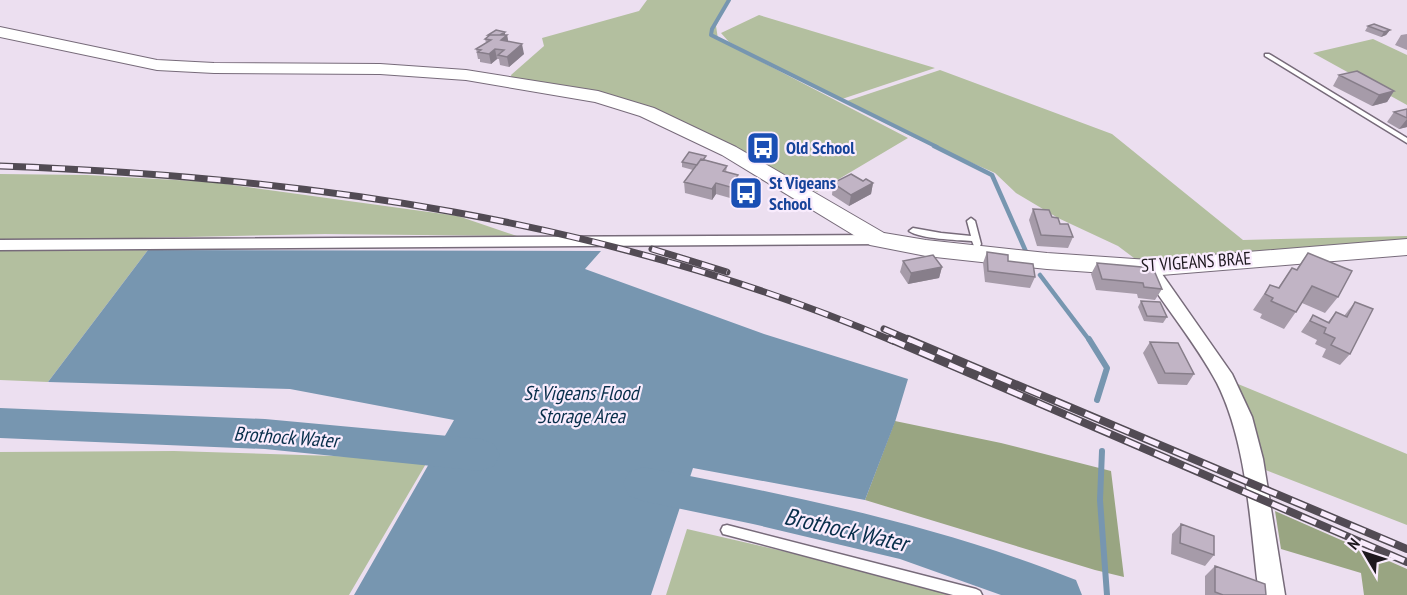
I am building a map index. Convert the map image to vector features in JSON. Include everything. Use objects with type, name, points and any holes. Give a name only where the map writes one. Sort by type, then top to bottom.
[{"type":"street","points":[[0,32],[157,65],[214,68],[380,69],[448,74],[598,97],[647,112],[729,151],[878,240]]},
{"type":"street","points":[[0,245],[878,240]]},
{"type":"street","name":"ST VIGEANS BRAE","points":[[878,240],[978,247],[1097,266],[1149,268],[1407,247]]},
{"type":"street","points":[[1149,268],[1225,379],[1242,417],[1252,459],[1275,594]]},
{"type":"lane","points":[[1267,55],[1407,141]]},
{"type":"lane","points":[[971,221],[978,247]]},
{"type":"lane","points":[[913,231],[941,236],[978,247]]},
{"type":"lane","points":[[728,530],[976,595]]},
{"type":"green space","points":[[647,0],[729,0],[716,26],[718,39],[908,138],[817,192],[688,124],[619,97],[512,79],[511,75],[544,46],[542,38],[639,11]]},
{"type":"green space","points":[[759,15],[935,68],[839,100],[729,42],[721,33]]},
{"type":"green space","points":[[1373,39],[1407,55],[1407,105],[1313,53]]},
{"type":"green space","points":[[940,70],[1112,134],[1243,240],[1407,236],[1407,246],[1142,264],[1118,246],[1058,218],[1016,193],[995,173],[915,138],[844,102]]},
{"type":"green space","points":[[0,174],[87,175],[211,182],[458,216],[517,236],[325,234],[0,241]]},
{"type":"green space","points":[[148,250],[48,382],[0,380],[0,251]]},
{"type":"green space","points":[[1238,384],[1407,454],[1407,525],[1263,469]]},
{"type":"green space","points":[[895,421],[1001,443],[1111,471],[1124,577],[865,500]]},
{"type":"green space","points":[[174,451],[366,457],[427,462],[349,595],[0,595],[0,452]]},
{"type":"green space","points":[[1275,511],[1407,569],[1407,595],[1364,595],[1361,573],[1281,549]]},
{"type":"green space","points":[[687,529],[873,572],[954,595],[666,595]]},
{"type":"water","name":"St Vigeans Flood Storage Area","points":[[148,250],[601,251],[585,269],[764,334],[908,379],[895,422],[865,500],[693,468],[651,595],[354,595],[454,420],[290,389],[48,382]]},
{"type":"building","points":[[1374,24],[1390,30],[1384,32],[1368,26]]},
{"type":"building","points":[[496,30],[505,32],[500,35],[488,35]]},
{"type":"building","points":[[490,35],[507,35],[501,40],[522,44],[507,57],[498,55],[504,50],[495,49],[489,54],[478,52],[481,50],[476,49],[491,40],[485,39]]},
{"type":"building","points":[[1357,71],[1394,91],[1379,95],[1339,75]]},
{"type":"building","points":[[1407,109],[1407,118],[1394,112]]},
{"type":"building","points":[[689,152],[706,156],[697,165],[682,162]]},
{"type":"building","points":[[701,159],[727,166],[723,171],[738,175],[730,187],[716,183],[712,189],[684,182]]},
{"type":"building","points":[[851,174],[863,181],[866,179],[873,183],[851,195],[833,183]]},
{"type":"building","points":[[1033,209],[1049,210],[1052,217],[1058,218],[1060,224],[1068,224],[1073,237],[1041,235]]},
{"type":"building","points":[[987,252],[1008,255],[1008,261],[1033,264],[1035,277],[988,271]]},
{"type":"building","points":[[1308,253],[1352,271],[1338,297],[1312,286],[1296,312],[1271,301],[1273,298],[1265,294],[1270,285],[1279,288],[1292,268],[1297,270]]},
{"type":"building","points":[[933,255],[942,267],[911,273],[903,261]]},
{"type":"building","points":[[1097,263],[1153,268],[1162,289],[1144,287],[1143,283],[1102,279]]},
{"type":"building","points":[[1141,301],[1160,302],[1167,317],[1147,316]]},
{"type":"building","points":[[1355,302],[1373,309],[1350,354],[1331,345],[1335,338],[1324,333],[1326,328],[1310,321],[1313,315],[1329,323],[1336,312],[1347,317]]},
{"type":"building","points":[[1150,342],[1178,343],[1194,374],[1165,373]]},
{"type":"building","points":[[1181,524],[1214,536],[1214,555],[1180,543]]},
{"type":"building","points":[[1215,566],[1265,584],[1266,595],[1223,595],[1215,592]]},
{"type":"waterway","points":[[729,0],[712,29],[711,35],[937,147]]},
{"type":"waterway","points":[[934,146],[992,175],[1027,254]]},
{"type":"waterway","points":[[1040,275],[1090,341]]},
{"type":"waterway","points":[[1089,339],[1107,368],[1097,400]]},
{"type":"waterway","name":"Brothock Water","points":[[0,423],[265,434],[481,455]]},
{"type":"waterway","points":[[1102,451],[1100,500],[1107,595]]},
{"type":"waterway","name":"Brothock Water","points":[[643,484],[753,506],[900,540],[1060,595]]},
{"type":"railway","points":[[0,166],[229,181],[343,194],[455,212],[566,235],[677,264],[785,299],[893,341]]},
{"type":"railway","points":[[652,249],[727,272]]},
{"type":"railway","points":[[884,329],[912,341]]},
{"type":"railway","points":[[890,339],[1407,562]]},
{"type":"railway","points":[[908,339],[1407,549]]},
{"type":"place","name":"Old School","points":[[763,148]]},
{"type":"place","name":"St Vigeans School","points":[[746,193]]}]
